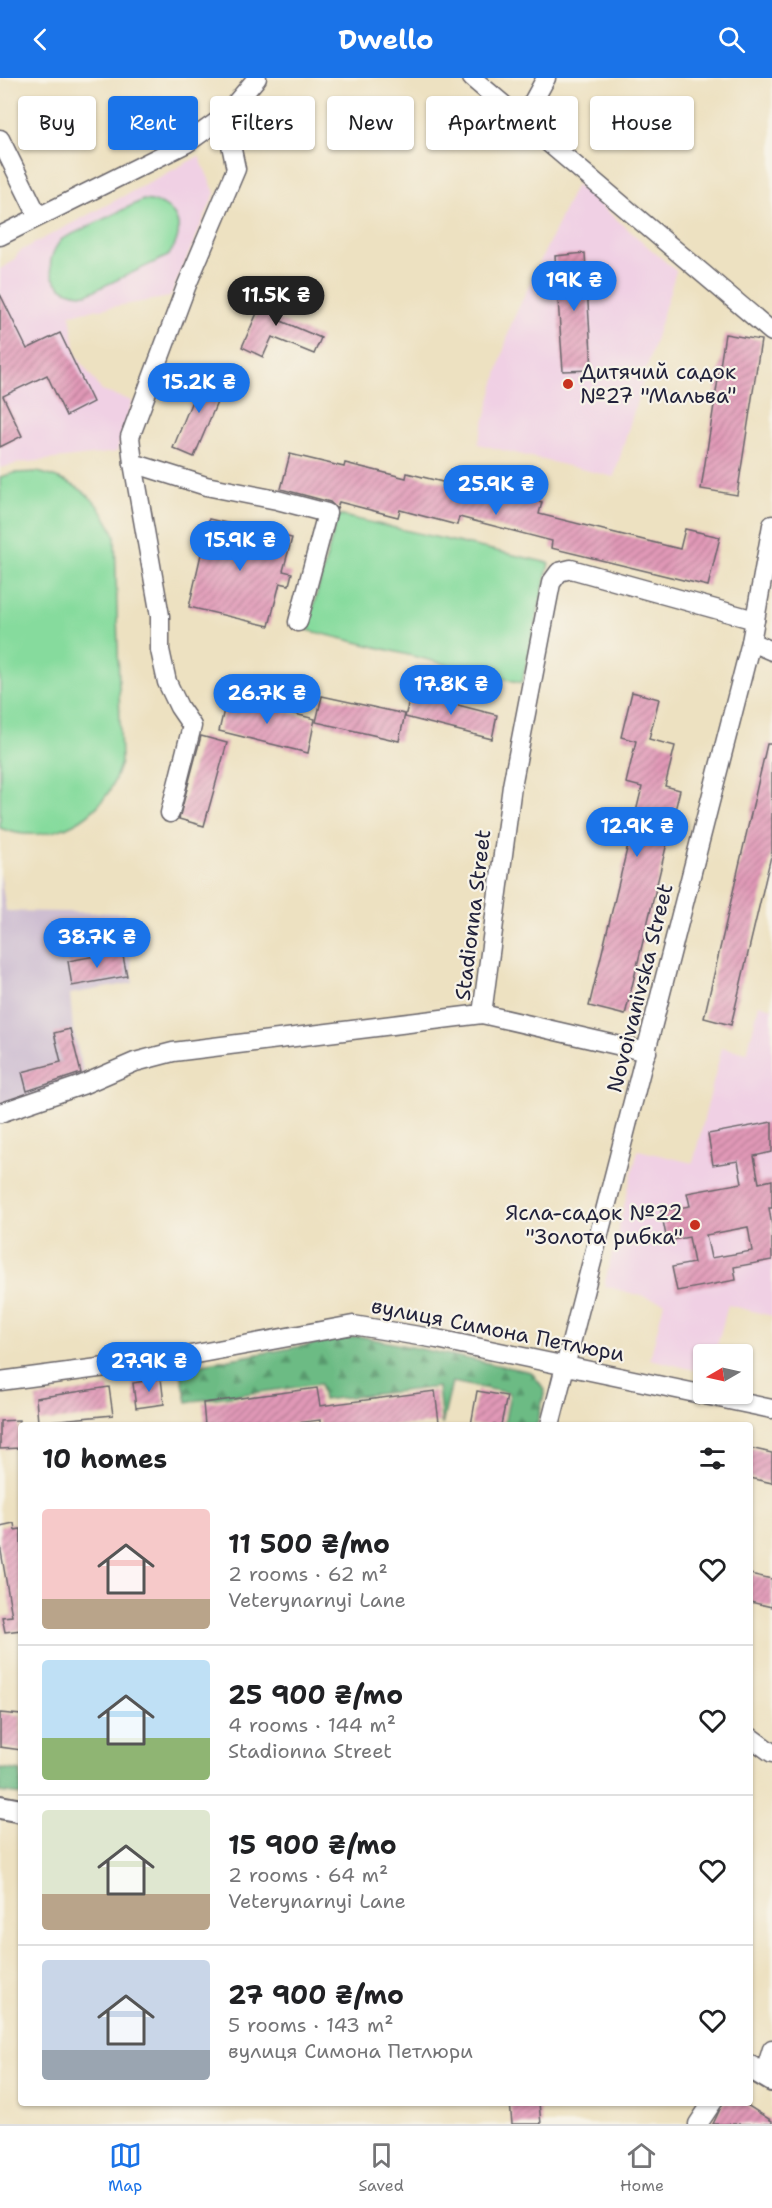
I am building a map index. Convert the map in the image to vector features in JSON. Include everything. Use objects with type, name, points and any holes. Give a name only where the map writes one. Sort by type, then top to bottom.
[{"type":"main road","points":[[0,1807],[18,1810]]},
{"type":"street","points":[[242,96],[257,78]]},
{"type":"street","points":[[472,78],[494,96]]},
{"type":"street","points":[[536,96],[546,78]]},
{"type":"street","points":[[0,236],[187,143],[210,127]]},
{"type":"street","points":[[0,139],[38,216]]},
{"type":"street","points":[[170,813],[192,726],[166,682],[160,650],[160,616],[130,436],[186,287],[236,169],[232,150]]},
{"type":"street","points":[[558,150],[772,332]]},
{"type":"street","points":[[133,463],[206,486],[327,513],[298,622]]},
{"type":"street","name":"Novoivanivska Street","points":[[551,1422],[751,642],[772,525]]},
{"type":"street","name":"Stadionna Street","points":[[0,1113],[82,1085],[135,1062],[173,1052],[483,1014],[512,786],[551,583],[559,572],[571,569],[755,620]]},
{"type":"street","points":[[751,642],[772,651]]},
{"type":"street","points":[[483,1014],[647,1052]]},
{"type":"street","name":"вулиця Симона Петлюри","points":[[0,1381],[174,1358],[353,1325],[437,1339],[772,1409]]},
{"type":"street","points":[[753,1739],[772,1753]]},
{"type":"street","points":[[762,2074],[772,2049]]},
{"type":"street","points":[[698,2124],[710,2106]]},
{"type":"shaded area","points":[[199,156],[215,193],[170,297],[70,314],[76,355],[102,391],[132,401],[117,452],[20,463],[0,468],[0,269],[12,262],[20,251]]},
{"type":"shaded area","name":"Дитячий садок №27 \"Мальва\"","points":[[576,184],[676,271],[614,477],[478,444],[511,324]]},
{"type":"shaded area","points":[[0,873],[6,911],[126,913],[133,983],[70,994],[73,1029],[85,1079],[0,1108]]},
{"type":"shaded area","name":"Ясла-садок №22 \"Золота рибка\"","points":[[759,1004],[772,1008],[772,1316],[728,1305],[718,1344],[693,1344],[693,1370],[650,1359],[664,1302],[604,1286],[638,1150],[693,1163],[722,1047],[747,1053]]},
{"type":"green space","points":[[143,200],[164,206],[176,219],[178,236],[168,256],[87,294],[75,293],[58,284],[53,277],[51,259],[62,239]]},
{"type":"green space","points":[[38,472],[65,481],[85,493],[101,510],[115,535],[121,763],[110,790],[87,815],[60,830],[30,834],[15,833],[0,828],[0,477],[14,473]]},
{"type":"green space","points":[[338,515],[549,563],[522,683],[307,630]]},
{"type":"green space","points":[[359,1336],[531,1372],[545,1390],[538,1422],[505,1422],[510,1393],[452,1382],[442,1422],[438,1387],[323,1400],[320,1384],[187,1402],[180,1368]]},
{"type":"green space","points":[[0,1768],[18,1771],[18,1795],[0,1792]]},
{"type":"building","points":[[585,253],[592,370],[563,371],[555,256]]},
{"type":"building","points":[[269,286],[289,296],[279,320],[321,338],[314,354],[272,337],[263,357],[242,347]]},
{"type":"building","points":[[0,294],[27,349],[60,333],[93,402],[66,416],[47,375],[3,396],[22,436],[0,447]]},
{"type":"building","points":[[725,334],[761,340],[737,495],[701,489]]},
{"type":"building","points":[[204,371],[226,381],[194,457],[173,448]]},
{"type":"building","points":[[290,454],[344,467],[345,463],[406,478],[407,473],[462,487],[463,482],[542,502],[539,514],[680,549],[685,529],[720,537],[708,586],[551,548],[552,541],[459,517],[457,525],[400,510],[398,517],[339,502],[337,509],[330,502],[281,489]]},
{"type":"building","points":[[209,519],[292,538],[283,571],[292,573],[289,585],[280,583],[269,626],[189,607]]},
{"type":"building","points":[[632,692],[659,699],[649,739],[675,746],[665,786],[680,790],[625,1015],[589,1006],[642,787],[626,783],[636,741],[621,737]]},
{"type":"building","points":[[411,693],[497,715],[492,739],[405,717]]},
{"type":"building","points":[[322,696],[405,714],[399,741],[316,722]]},
{"type":"building","points":[[227,697],[315,719],[308,753],[219,731]]},
{"type":"building","points":[[201,736],[227,743],[204,826],[179,819]]},
{"type":"building","points":[[767,744],[772,744],[772,852],[731,1025],[704,1018]]},
{"type":"building","points":[[122,951],[127,976],[72,986],[68,961]]},
{"type":"building","points":[[70,1029],[81,1073],[27,1091],[22,1072],[61,1062],[54,1033]]},
{"type":"building","points":[[772,1122],[772,1152],[754,1156],[759,1183],[772,1180],[772,1208],[769,1208],[772,1226],[772,1260],[734,1267],[736,1280],[677,1291],[672,1267],[694,1263],[689,1237],[667,1241],[661,1211],[690,1206],[687,1193],[742,1183],[738,1161],[713,1165],[708,1134]],"holes":[[[748,1227],[752,1251],[711,1258],[706,1235]]]},
{"type":"building","points":[[161,1378],[164,1404],[136,1408],[133,1383]]},
{"type":"building","points":[[109,1387],[113,1415],[38,1422],[36,1398]]},
{"type":"building","points":[[317,1388],[320,1406],[435,1391],[439,1422],[320,1422],[320,1420],[205,1422],[203,1403]]},
{"type":"building","points":[[477,1391],[507,1396],[502,1422],[472,1422]]},
{"type":"building","points":[[19,1420],[18,1448],[0,1449],[0,1421]]},
{"type":"building","points":[[753,1449],[772,1453],[772,1483],[753,1479]]},
{"type":"building","points":[[14,1523],[15,1530],[18,1530],[18,1630],[5,1632],[2,1617],[12,1616],[0,1545],[0,1526]]},
{"type":"building","points":[[753,1575],[772,1579],[772,1607],[753,1603]]},
{"type":"building","points":[[0,1713],[18,1715],[18,1750],[0,1747]]},
{"type":"building","points":[[510,2106],[539,2106],[541,2124],[512,2124]]},
{"type":"building","points":[[722,2106],[749,2106],[772,2121],[772,2124],[713,2124]]},
{"type":"place","name":"Дитячий садок №27 \"Мальва\"","points":[[568,384]]},
{"type":"place","name":"Ясла-садок №22 \"Золота рибка\"","points":[[695,1225]]}]
